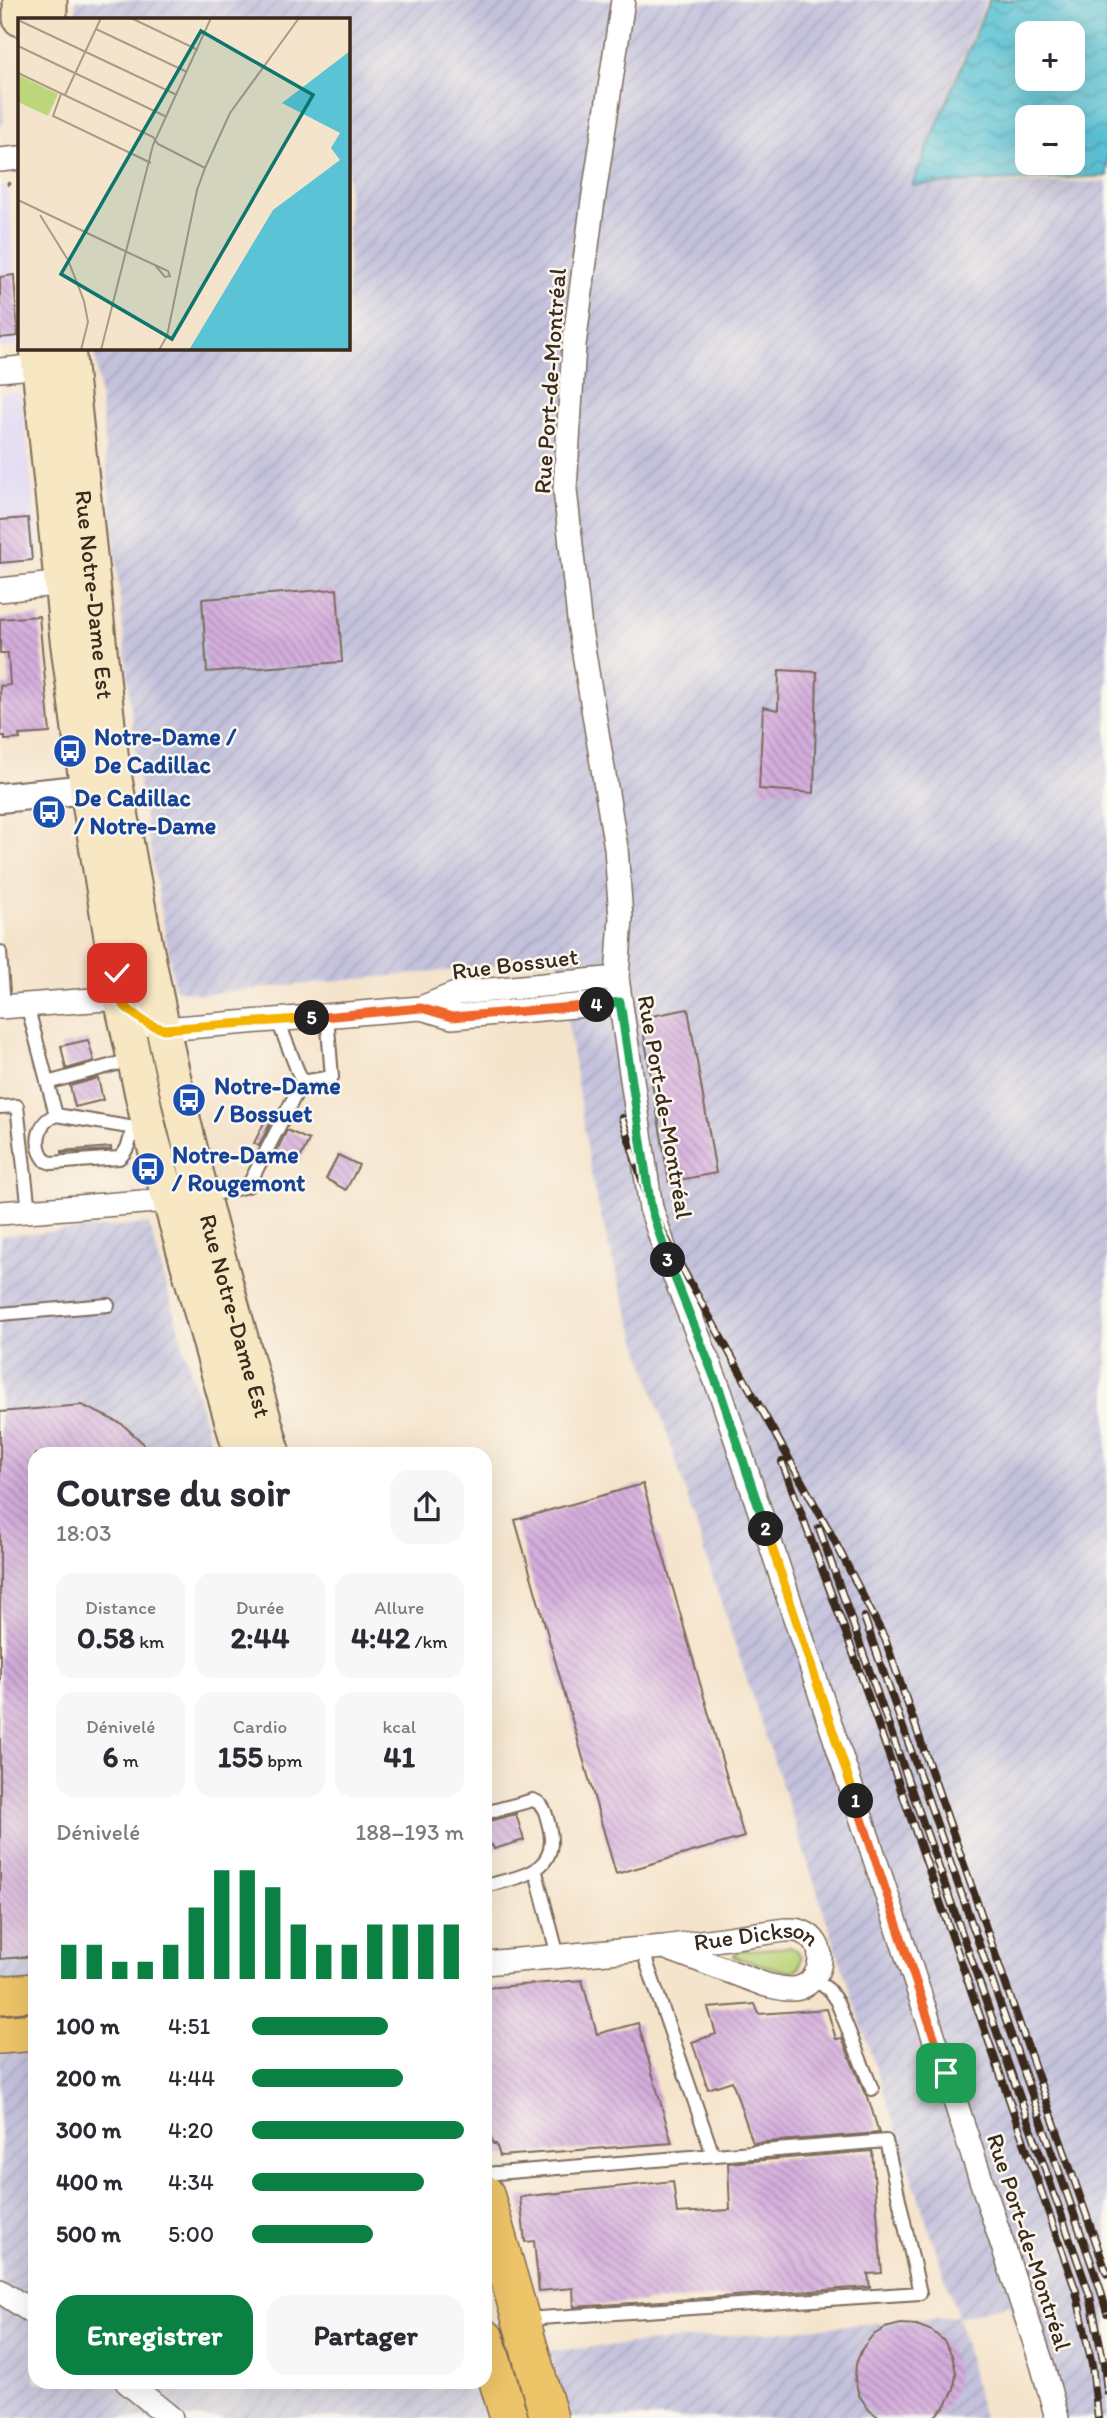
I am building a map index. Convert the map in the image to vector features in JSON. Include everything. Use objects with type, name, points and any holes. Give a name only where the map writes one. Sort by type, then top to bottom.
[{"type":"main road","points":[[20,0],[20,18]]},
{"type":"main road","points":[[50,0],[50,18]]},
{"type":"main road","name":"Rue Notre-Dame Est","points":[[53,357],[76,582],[102,788],[122,1004],[134,1060],[142,1130],[169,1200],[239,1447]]},
{"type":"main road","name":"Rue Notre-Dame Est","points":[[102,788],[155,990],[202,1197],[272,1447]]},
{"type":"main road","points":[[0,1995],[28,1993]]},
{"type":"main road","points":[[0,2035],[28,2033]]},
{"type":"main road","points":[[492,2219],[549,2418]]},
{"type":"main road","points":[[492,2361],[509,2418]]},
{"type":"street","name":"Rue Port-de-Montréal","points":[[623,0],[575,345],[565,489],[580,629],[616,848],[621,918],[617,978],[651,1208],[721,1394],[1042,2364],[1057,2418]]},
{"type":"street","points":[[0,160],[18,158]]},
{"type":"street","points":[[0,370],[53,357]]},
{"type":"street","points":[[0,590],[76,582]]},
{"type":"street","points":[[0,798],[102,788]]},
{"type":"street","name":"Rue Bossuet","points":[[164,1029],[421,1008],[458,993],[617,978]]},
{"type":"street","points":[[2,1007],[94,998],[114,1000],[144,1021],[164,1029]]},
{"type":"street","name":"Rue Bossuet","points":[[421,1008],[452,1017],[620,1002]]},
{"type":"street","points":[[0,1213],[202,1197]]},
{"type":"street","name":"Rue Dickson","points":[[492,1962],[653,1948],[785,1930],[799,1930],[810,1936],[821,1960],[819,1973],[797,1989],[766,1985],[653,1948]]},
{"type":"street","points":[[0,2291],[28,2309]]},
{"type":"street","points":[[136,2389],[171,2418]]},
{"type":"lane","points":[[0,952],[2,1007]]},
{"type":"lane","points":[[27,1005],[56,1115]]},
{"type":"lane","points":[[302,1082],[332,1077],[327,1016]]},
{"type":"lane","points":[[202,1197],[248,1186],[302,1082],[278,1021]]},
{"type":"lane","points":[[47,1083],[134,1060]]},
{"type":"lane","points":[[0,1107],[17,1106],[29,1211]]},
{"type":"lane","points":[[56,1115],[142,1130],[124,1155],[118,1158],[52,1163],[46,1161],[40,1151],[39,1128],[43,1121],[56,1115]]},
{"type":"lane","points":[[0,1314],[108,1305]]},
{"type":"lane","points":[[492,1811],[528,1800],[538,1801],[543,1806],[552,1838],[549,1853],[536,1872],[492,1884]]},
{"type":"lane","points":[[536,1872],[558,1956]]},
{"type":"lane","points":[[653,1948],[713,2155]]},
{"type":"lane","points":[[814,1979],[829,1990],[837,2001],[872,2089]]},
{"type":"lane","points":[[492,2173],[886,2141],[920,2293],[520,2319]]},
{"type":"shaded area","points":[[0,0],[3,122],[0,129]]},
{"type":"shaded area","points":[[76,0],[986,0],[911,185],[1107,182],[1107,2418],[1045,2418],[1010,2304],[958,2317],[983,2418],[569,2418],[550,2351],[958,2316],[715,1584],[617,1277],[593,1185],[558,960],[202,994],[175,989],[138,779],[95,350],[350,350],[350,18],[76,18]]},
{"type":"shaded area","points":[[0,184],[6,187],[8,192],[18,344],[0,348]]},
{"type":"shaded area","points":[[14,391],[21,395],[22,399],[39,555],[34,562],[0,567],[0,393]]},
{"type":"shaded area","points":[[149,1224],[212,1447],[28,1447],[28,2389],[479,2389],[487,2418],[0,2418],[0,1236]]},
{"type":"green space","points":[[789,1947],[797,1950],[801,1957],[799,1968],[791,1972],[734,1956],[737,1951]]},
{"type":"water","points":[[989,0],[1107,0],[1107,176],[912,185]]},
{"type":"building","points":[[14,275],[18,336],[0,338],[0,277]]},
{"type":"building","points":[[28,518],[32,560],[0,563],[0,520]]},
{"type":"building","points":[[337,589],[342,662],[207,672],[202,599]]},
{"type":"building","points":[[39,616],[50,733],[19,735],[20,739],[5,740],[5,736],[1,736],[0,686],[10,685],[8,653],[0,653],[0,619]]},
{"type":"building","points":[[779,670],[817,672],[814,793],[759,789],[763,707],[778,710]]},
{"type":"building","points":[[688,1009],[716,1173],[669,1182],[641,1018]]},
{"type":"building","points":[[88,1040],[94,1061],[66,1069],[61,1046]]},
{"type":"building","points":[[98,1078],[103,1100],[75,1107],[70,1086]]},
{"type":"building","points":[[266,1119],[271,1122],[259,1146],[254,1143]]},
{"type":"building","points":[[287,1130],[309,1140],[297,1165],[275,1154]]},
{"type":"building","points":[[111,1147],[111,1150],[62,1153],[62,1151]]},
{"type":"building","points":[[338,1155],[359,1165],[346,1190],[326,1179]]},
{"type":"building","points":[[82,1405],[122,1424],[143,1443],[143,1447],[28,1447],[28,1957],[0,1959],[0,1412]]},
{"type":"building","points":[[643,1484],[744,1837],[616,1874],[515,1520]]},
{"type":"building","points":[[516,1814],[524,1840],[494,1849],[492,1820]]},
{"type":"building","points":[[582,1980],[597,2034],[638,2023],[672,2143],[500,2156],[492,2140],[492,1987]]},
{"type":"building","points":[[755,2004],[759,2014],[827,2009],[836,2039],[842,2038],[868,2097],[879,2133],[753,2143],[732,2081],[708,2089],[692,2042],[716,2034],[708,2008]]},
{"type":"building","points":[[872,2151],[882,2273],[868,2274],[870,2287],[574,2307],[573,2288],[539,2291],[534,2241],[525,2242],[520,2197],[673,2181],[677,2213],[730,2210],[728,2163]]},
{"type":"building","points":[[901,2324],[917,2325],[932,2331],[944,2341],[952,2355],[956,2372],[954,2390],[946,2405],[933,2418],[880,2418],[869,2410],[859,2395],[855,2380],[856,2364],[862,2349],[872,2336],[885,2328]]},
{"type":"railway","points":[[622,1118],[651,1208],[673,1252],[830,1532],[885,1639],[1107,2274]]},
{"type":"railway","points":[[782,1462],[850,1644],[1076,2291],[1092,2365],[1098,2418]]},
{"type":"railway","points":[[819,1528],[1090,2296],[1107,2391]]},
{"type":"railway","points":[[864,1617],[1107,2313]]},
{"type":"place","name":"Notre-Dame / De Cadillac","points":[[70,751]]},
{"type":"place","name":"De Cadillac / Notre-Dame","points":[[49,812]]},
{"type":"place","name":"Notre-Dame / Bossuet","points":[[189,1100]]},
{"type":"place","name":"Notre-Dame / Rougemont","points":[[148,1169]]},
{"type":"route","points":[[117,973],[122,1004],[155,1028],[164,1029],[421,1008],[452,1017],[620,1002],[651,1208],[721,1394],[946,2073]]}]
